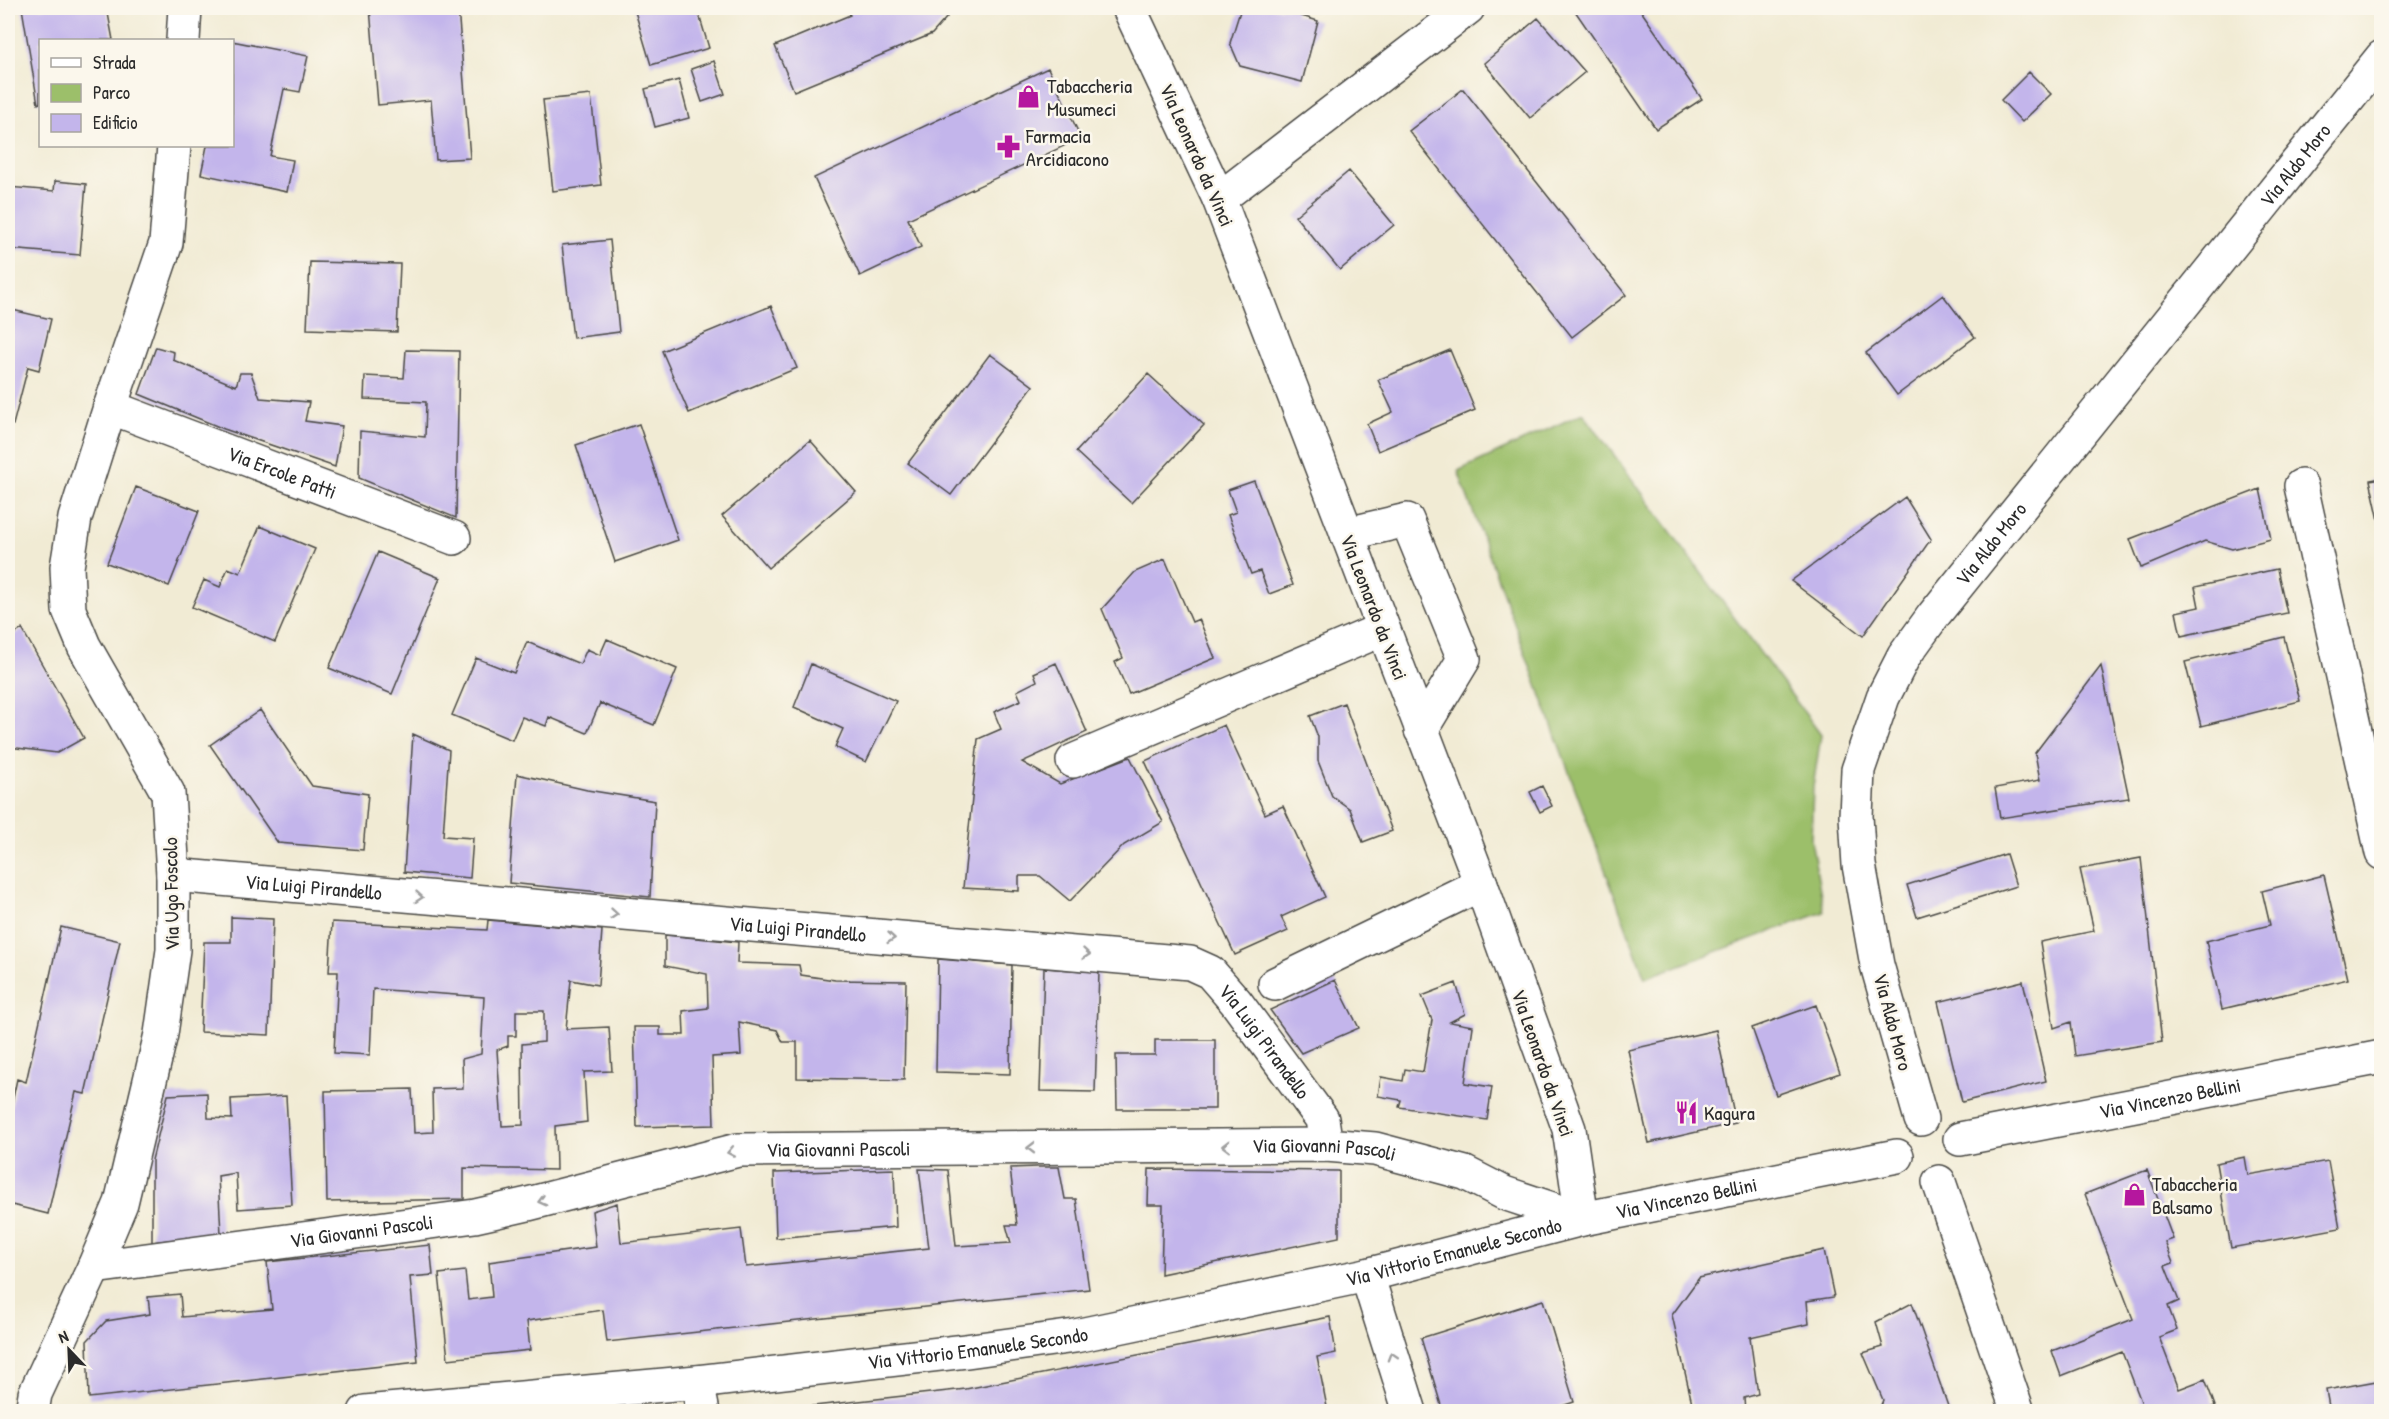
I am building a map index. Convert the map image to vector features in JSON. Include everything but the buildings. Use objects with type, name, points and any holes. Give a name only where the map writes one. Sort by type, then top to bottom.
[{"type":"street","points":[[183,39],[185,8]]},
{"type":"street","name":"Via Leonardo da Vinci","points":[[1129,8],[1219,199],[1481,884],[1569,1130],[1582,1219]]},
{"type":"street","points":[[1219,199],[1468,8]]},
{"type":"street","name":"Via Aldo Moro","points":[[1921,1119],[1877,965],[1859,865],[1856,816],[1858,770],[1883,697],[1904,656],[1933,615],[2382,57]]},
{"type":"street","name":"Via Ugo Foscolo","points":[[32,1412],[35,1394],[121,1203],[161,1034],[173,950],[173,875],[168,793],[84,646],[69,610],[67,567],[75,518],[113,396],[166,243],[174,147]]},
{"type":"street","name":"Via Ercole Patti","points":[[113,396],[454,538]]},
{"type":"street","points":[[2301,486],[2382,853]]},
{"type":"street","points":[[1347,534],[1407,520],[1464,659],[1421,730]]},
{"type":"street","points":[[1073,761],[1383,629]]},
{"type":"street","name":"Via Luigi Pirandello","points":[[173,875],[1190,963],[1210,972],[1236,1002],[1322,1119],[1326,1145]]},
{"type":"street","points":[[1275,984],[1481,884]]},
{"type":"street","name":"Via Vincenzo Bellini","points":[[1960,1139],[2382,1057]]},
{"type":"street","points":[[1921,1119],[1940,1120],[1949,1124],[1960,1139],[1963,1150],[1961,1160],[1949,1178],[1939,1182],[1917,1181],[1900,1166],[1897,1146],[1905,1130],[1921,1119]]},
{"type":"street","name":"Via Giovanni Pascoli","points":[[94,1267],[474,1216],[738,1150],[1326,1145],[1374,1149],[1465,1173],[1504,1193],[1582,1219]]},
{"type":"street","name":"Via Vincenzo Bellini","points":[[1582,1219],[1897,1156]]},
{"type":"street","points":[[1939,1182],[2018,1412]]},
{"type":"street","name":"Via Vittorio Emanuele Secondo","points":[[364,1412],[700,1397],[966,1351],[1075,1336],[1367,1275],[1582,1219]]},
{"type":"street","points":[[1367,1275],[1410,1412]]},
{"type":"green space","points":[[1583,413],[1821,735],[1813,787],[1811,840],[1824,912],[1645,978],[1458,471]]},
{"type":"place","name":"Tabaccheria Musumeci","points":[[1029,97]]},
{"type":"place","name":"Farmacia Arcidiacono","points":[[1008,147]]},
{"type":"place","name":"Kagura","points":[[1686,1113]]},
{"type":"place","name":"Tabaccheria Balsamo","points":[[2134,1195]]}]
